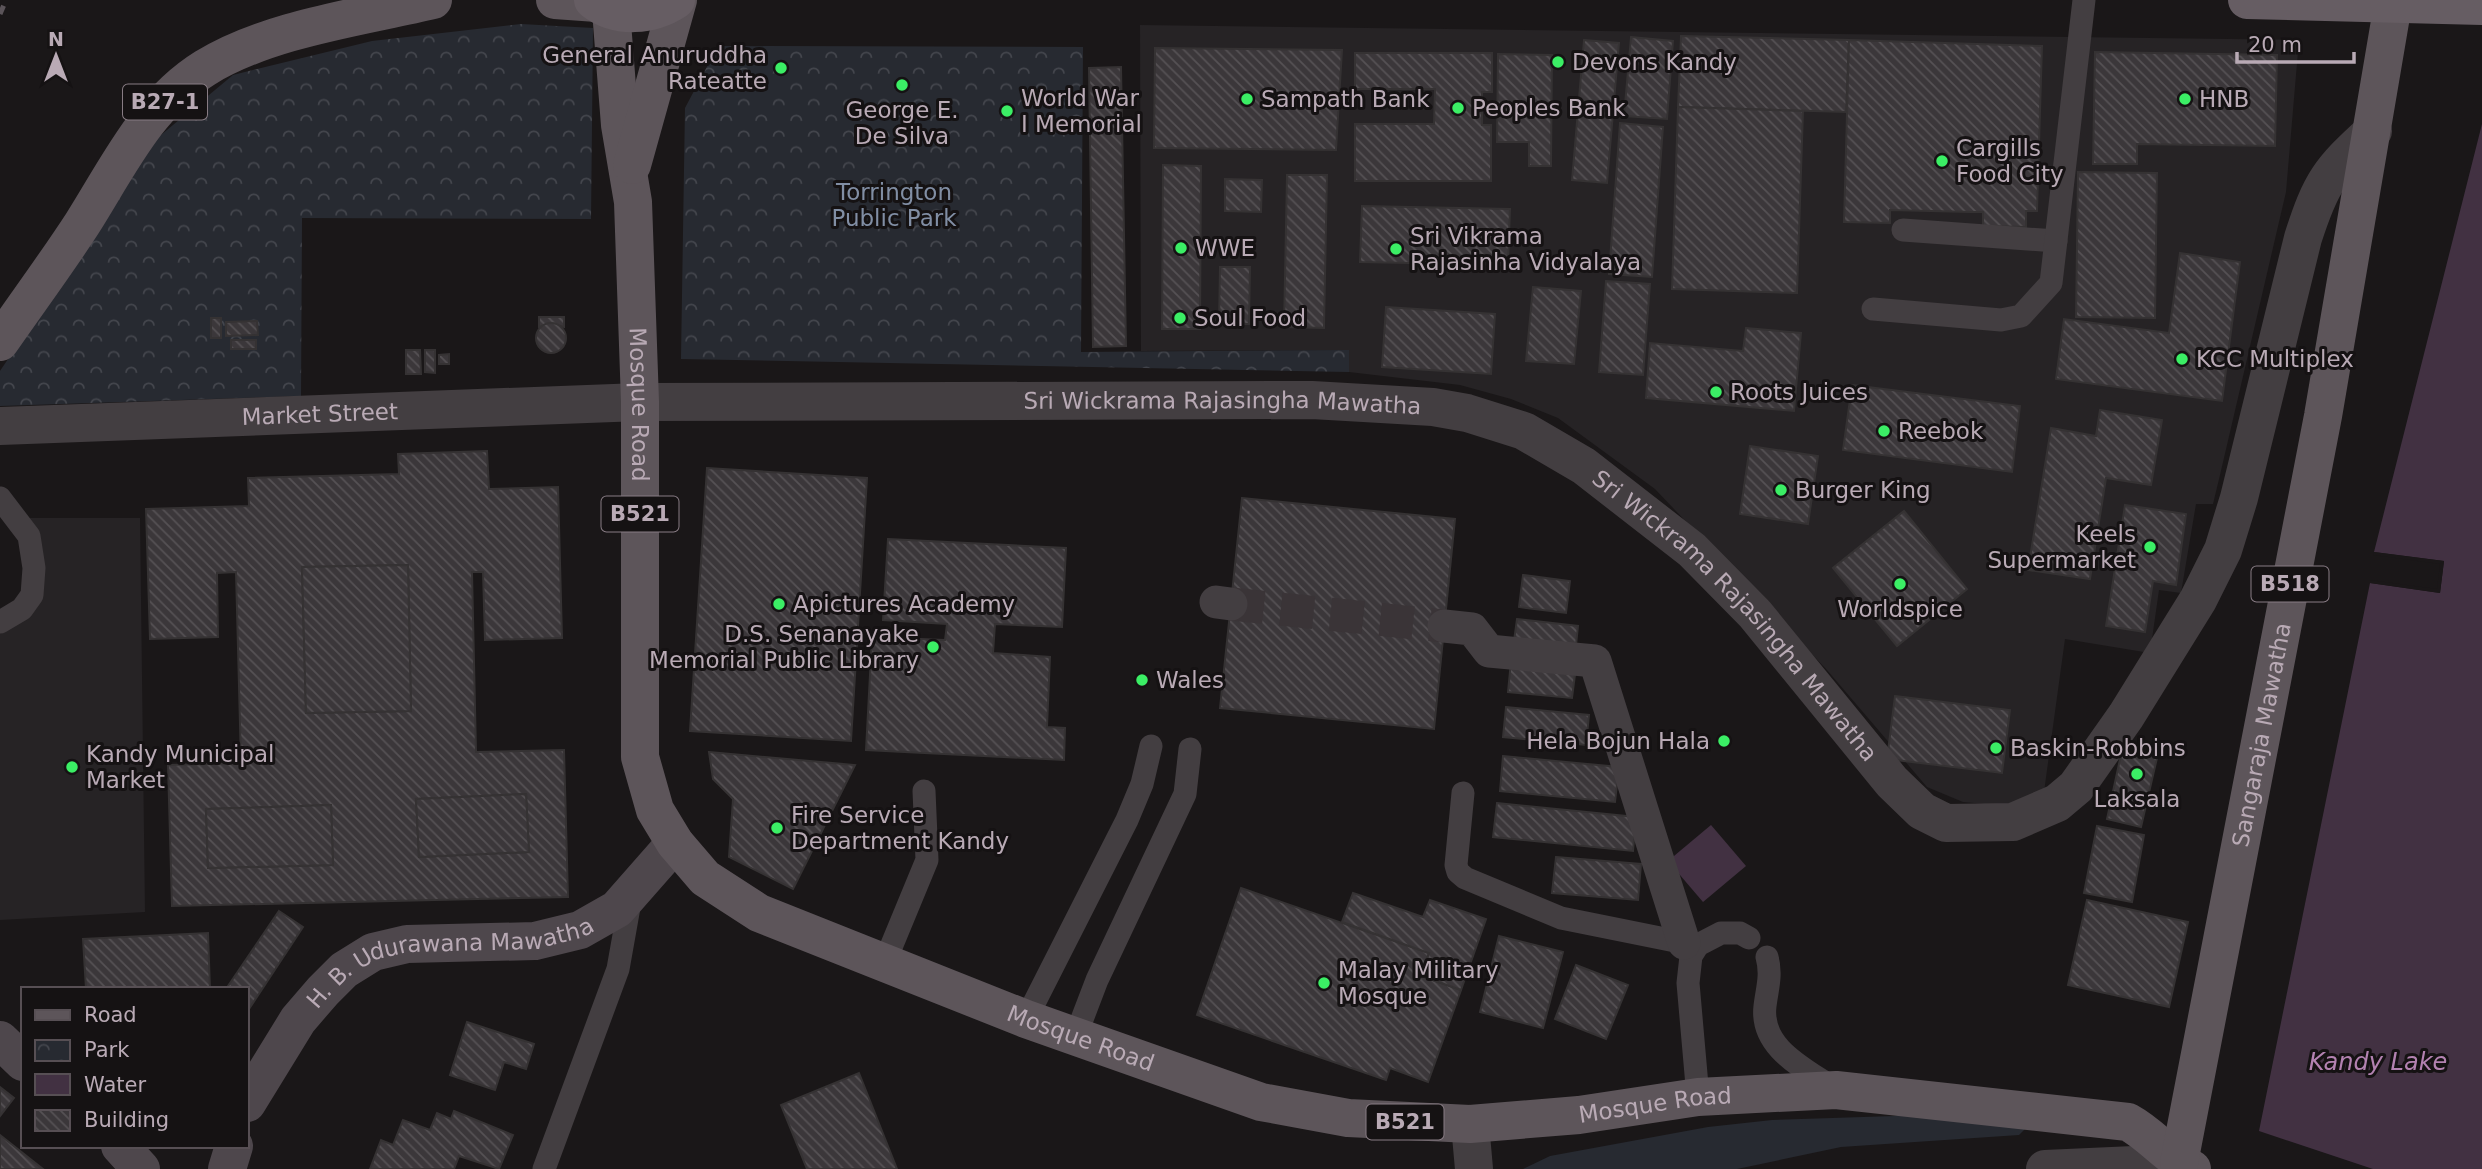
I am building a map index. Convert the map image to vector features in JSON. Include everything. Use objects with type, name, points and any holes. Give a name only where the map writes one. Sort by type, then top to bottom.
[{"type":"highway","points":[[600,4],[629,14],[648,12],[677,0]]},
{"type":"highway","points":[[2248,0],[2482,6]]},
{"type":"main road","name":"B27-1","points":[[0,342],[81,225],[130,144],[181,85],[206,67],[264,42],[433,0]]},
{"type":"main road","points":[[555,0],[600,4]]},
{"type":"main road","name":"Mosque Road","points":[[629,177],[677,0]]},
{"type":"main road","name":"Mosque Road","points":[[600,4],[633,202],[640,402],[640,757],[655,810],[675,843],[705,878],[758,913],[884,964],[1261,1102],[1348,1118],[1470,1124],[1579,1115],[1698,1097],[1836,1090],[2128,1122],[2146,1132],[2185,1166]]},
{"type":"main road","name":"Sangaraja Mawatha","points":[[2185,1166],[2323,416],[2393,4]]},
{"type":"main road","name":"H. B. Udurawana Mawatha","points":[[248,1101],[298,1020],[314,1000],[344,970],[373,952],[407,944],[558,938],[617,909],[675,843]]},
{"type":"main road","points":[[0,1040],[21,1060]]},
{"type":"main road","points":[[122,1148],[141,1169]]},
{"type":"main road","points":[[227,1169],[233,1148]]},
{"type":"street","name":"Sri Wickrama Rajasingha Mawatha","points":[[640,402],[1312,400],[1419,406],[1467,413],[1524,431],[1584,466],[1692,550],[1755,614],[1892,782],[1922,811],[1946,823],[2013,822],[2057,803],[2076,787],[2126,716],[2198,600],[2223,550],[2239,498],[2303,239],[2316,198],[2333,168],[2373,131]]},
{"type":"street","name":"Market Street","points":[[0,426],[640,402]]},
{"type":"street","points":[[1444,626],[1472,629],[1489,651],[1594,661],[1691,944]]},
{"type":"street","points":[[1470,1124],[1474,1169]]},
{"type":"street","points":[[2045,1169],[2185,1166]]},
{"type":"lane","points":[[1873,309],[2000,320],[2021,316],[2051,283],[2084,0]]},
{"type":"lane","points":[[1903,230],[2056,241]]},
{"type":"lane","points":[[0,498],[29,536],[34,568],[32,595],[22,609],[0,622]]},
{"type":"lane","points":[[1026,1018],[1127,820],[1142,784],[1151,746]]},
{"type":"lane","points":[[1076,1035],[1097,980],[1185,794],[1190,749]]},
{"type":"lane","points":[[884,964],[926,860],[924,790]]},
{"type":"lane","points":[[1463,793],[1456,864],[1458,872],[1465,878],[1561,918],[1691,944],[1721,933],[1740,933],[1749,938]]},
{"type":"lane","points":[[544,1169],[618,968],[632,889]]},
{"type":"lane","points":[[1691,944],[1687,968],[1698,1097]]},
{"type":"lane","points":[[1767,957],[1770,981],[1764,1007],[1765,1026],[1781,1052],[1836,1090]]},
{"type":"shaded area","points":[[1140,25],[2299,40],[2286,192],[2213,504],[2196,504],[2181,593],[2159,590],[2150,653],[2065,639],[2044,792],[2007,806],[1963,802],[1927,787],[1827,670],[1655,489],[1558,418],[1511,399],[1460,385],[1349,372],[1349,350],[1141,351]]},
{"type":"shaded area","name":"Kandy Municipal Market","points":[[17,518],[140,518],[145,912],[0,920],[0,622],[32,595]]},
{"type":"green space","points":[[521,24],[593,28],[591,219],[302,218],[301,396],[0,406],[0,371],[155,140],[233,75],[372,41]]},
{"type":"green space","name":"Torrington Public Park","points":[[718,46],[1083,47],[1081,352],[1349,350],[1349,372],[681,359],[685,108]]},
{"type":"green space","points":[[1925,1115],[2028,1126],[2019,1135],[1841,1147],[1737,1169],[1523,1169],[1550,1156],[1708,1127],[1772,1120]]},
{"type":"water","name":"Kandy Lake","points":[[2482,124],[2482,1169],[2373,1169],[2259,1131],[2370,583],[2440,593],[2444,561],[2374,552]]},
{"type":"water","points":[[1711,825],[1746,866],[1703,902],[1668,861]]},
{"type":"pier","points":[[2374,552],[2444,561],[2440,593],[2370,583],[2370,580],[2437,589],[2440,564],[2373,555]]},
{"type":"building","points":[[1681,36],[1849,40],[1846,112],[1678,107]]},
{"type":"building","points":[[1631,37],[1673,41],[1667,119],[1624,116]]},
{"type":"building","points":[[1584,40],[1619,43],[1607,183],[1572,180]]},
{"type":"building","name":"Cargills Food City","points":[[1849,40],[2042,46],[2037,211],[2026,211],[2026,227],[1983,226],[1983,212],[1890,210],[1890,223],[1844,222]]},
{"type":"building","name":"Sampath Bank","points":[[1155,48],[1342,50],[1336,150],[1154,148]]},
{"type":"building","name":"HNB","points":[[2095,52],[2277,55],[2275,146],[2137,144],[2137,164],[2093,164]]},
{"type":"building","name":"Peoples Bank","points":[[1355,53],[1492,53],[1492,92],[1482,92],[1482,125],[1491,125],[1491,181],[1355,181],[1355,124],[1434,124],[1435,89],[1355,89]]},
{"type":"building","points":[[1498,54],[1552,55],[1551,166],[1529,166],[1529,142],[1497,142]]},
{"type":"building","points":[[1121,67],[1126,346],[1093,347],[1089,68]]},
{"type":"building","points":[[1678,107],[1803,111],[1797,293],[1672,289]]},
{"type":"building","points":[[1620,123],[1663,127],[1652,277],[1609,274]]},
{"type":"building","name":"WWE","points":[[1163,165],[1201,166],[1200,329],[1162,329]]},
{"type":"building","points":[[2078,172],[2157,173],[2155,318],[2076,317]]},
{"type":"building","points":[[1287,175],[1327,175],[1324,328],[1284,327]]},
{"type":"building","points":[[1225,179],[1262,180],[1261,212],[1225,211]]},
{"type":"building","points":[[1362,206],[1510,209],[1508,265],[1360,262]]},
{"type":"building","points":[[2180,253],[2240,262],[2222,401],[2056,379],[2064,319],[2169,333]]},
{"type":"building","points":[[1220,267],[1250,267],[1249,324],[1219,324]]},
{"type":"building","points":[[1606,281],[1650,284],[1643,375],[1599,372]]},
{"type":"building","points":[[1533,287],[1581,291],[1574,364],[1526,361]]},
{"type":"building","points":[[1386,307],[1495,314],[1491,374],[1382,367]]},
{"type":"building","points":[[539,317],[564,317],[564,327],[552,324],[539,327]]},
{"type":"building","points":[[211,318],[221,318],[221,338],[211,338]]},
{"type":"building","points":[[257,321],[258,335],[226,336],[226,322]]},
{"type":"building","points":[[551,323],[557,324],[565,332],[565,344],[557,352],[551,353],[545,352],[537,344],[536,338],[537,332],[545,324]]},
{"type":"building","points":[[1746,328],[1801,333],[1794,411],[1646,398],[1650,343],[1743,351]]},
{"type":"building","points":[[231,340],[256,340],[256,349],[231,349]]},
{"type":"building","points":[[406,350],[420,350],[421,374],[406,374]]},
{"type":"building","points":[[425,350],[435,350],[435,373],[425,372]]},
{"type":"building","points":[[449,354],[449,364],[439,364],[439,355]]},
{"type":"building","points":[[1852,385],[2020,406],[2012,472],[1843,450]]},
{"type":"building","points":[[2100,410],[2162,420],[2151,485],[2106,478],[2090,579],[2028,570],[2051,428],[2096,436]]},
{"type":"building","points":[[1750,446],[1818,456],[1808,524],[1740,514]]},
{"type":"building","points":[[487,451],[489,489],[558,487],[562,638],[485,640],[483,572],[472,572],[476,752],[564,750],[568,897],[172,906],[168,765],[241,763],[236,572],[217,573],[218,637],[150,639],[146,509],[249,506],[248,478],[399,474],[398,454]],"holes":[[[408,565],[411,711],[306,713],[302,567]],[[526,794],[529,852],[419,857],[416,799]],[[331,805],[333,865],[208,868],[206,809]]]},
{"type":"building","name":"Apictures Academy","points":[[707,468],[867,478],[851,741],[690,731]]},
{"type":"building","points":[[1242,498],[1455,519],[1434,729],[1220,708]]},
{"type":"building","name":"Keels Supermarket","points":[[2125,505],[2186,514],[2176,585],[2153,581],[2145,632],[2106,626]]},
{"type":"building","points":[[1904,511],[1967,589],[1897,646],[1833,568]]},
{"type":"building","name":"D.S. Senanayake Memorial Public Library","points":[[888,539],[1066,548],[1062,627],[995,624],[993,653],[1050,657],[1047,727],[1065,728],[1064,760],[866,750],[872,637],[945,640],[947,624],[883,620]]},
{"type":"building","points":[[408,565],[411,711],[306,713],[302,567]]},
{"type":"building","points":[[1523,575],[1570,581],[1566,613],[1519,607]]},
{"type":"building","points":[[1517,619],[1578,626],[1575,655],[1513,648]]},
{"type":"building","points":[[1511,661],[1576,667],[1572,698],[1508,692]]},
{"type":"building","points":[[1895,696],[2010,710],[2002,773],[1887,759]]},
{"type":"building","points":[[1506,707],[1589,715],[1586,745],[1503,737]]},
{"type":"building","points":[[2122,750],[2157,758],[2141,827],[2107,819]]},
{"type":"building","name":"Fire Service Department Kandy","points":[[709,752],[855,765],[793,889],[729,857],[733,799],[713,779]]},
{"type":"building","points":[[1503,756],[1619,767],[1615,802],[1500,791]]},
{"type":"building","points":[[526,794],[529,852],[419,857],[416,799]]},
{"type":"building","points":[[1497,803],[1636,817],[1633,851],[1493,837]]},
{"type":"building","points":[[331,805],[333,865],[208,868],[206,809]]},
{"type":"building","points":[[2097,826],[2144,835],[2132,902],[2084,893]]},
{"type":"building","points":[[1556,857],[1641,864],[1638,900],[1552,893]]},
{"type":"building","name":"Malay Military Mosque","points":[[1241,888],[1429,953],[1421,976],[1461,990],[1428,1082],[1390,1068],[1386,1080],[1197,1015]]},
{"type":"building","points":[[1353,893],[1423,917],[1430,900],[1486,919],[1461,990],[1421,976],[1429,953],[1342,922]]},
{"type":"building","points":[[2087,900],[2188,922],[2169,1007],[2068,985]]},
{"type":"building","points":[[279,911],[303,927],[248,1010],[248,987],[227,987]]},
{"type":"building","points":[[208,933],[210,987],[86,987],[83,939]]},
{"type":"building","points":[[1499,936],[1563,952],[1543,1028],[1480,1012]]},
{"type":"building","points":[[1576,965],[1628,985],[1606,1039],[1555,1019]]},
{"type":"building","points":[[467,1022],[534,1044],[526,1069],[504,1062],[495,1090],[450,1075]]},
{"type":"building","points":[[859,1073],[897,1169],[807,1169],[781,1105]]},
{"type":"building","points":[[0,1087],[14,1098],[0,1116]]},
{"type":"building","points":[[454,1111],[513,1135],[499,1169],[459,1156],[454,1169],[370,1169],[381,1140],[393,1145],[403,1120],[430,1130],[437,1113],[451,1119]]},
{"type":"building","points":[[0,1135],[43,1169],[0,1169]]},
{"type":"tunnel","points":[[1231,604],[1444,626]]},
{"type":"railway","points":[[0,14],[6,0]]},
{"type":"place","name":"Devons Kandy","points":[[1558,62]]},
{"type":"place","name":"General Anuruddha Rateatte","points":[[781,68]]},
{"type":"place","name":"George E. De Silva","points":[[902,85]]},
{"type":"place","name":"Sampath Bank","points":[[1247,99]]},
{"type":"place","name":"HNB","points":[[2185,99]]},
{"type":"place","name":"Peoples Bank","points":[[1458,108]]},
{"type":"place","name":"World War I Memorial","points":[[1007,111]]},
{"type":"place","name":"Cargills Food City","points":[[1942,161]]},
{"type":"place","name":"WWE","points":[[1181,248]]},
{"type":"place","name":"Sri Vikrama Rajasinha Vidyalaya","points":[[1396,249]]},
{"type":"place","name":"Soul Food","points":[[1180,318]]},
{"type":"place","name":"KCC Multiplex","points":[[2182,359]]},
{"type":"place","name":"Roots Juices","points":[[1716,392]]},
{"type":"place","name":"Reebok","points":[[1884,431]]},
{"type":"place","name":"Burger King","points":[[1781,490]]},
{"type":"place","name":"Keels Supermarket","points":[[2150,547]]},
{"type":"place","name":"Worldspice","points":[[1900,584]]},
{"type":"place","name":"Apictures Academy","points":[[779,604]]},
{"type":"place","name":"D.S. Senanayake Memorial Public Library","points":[[933,647]]},
{"type":"place","name":"Wales","points":[[1142,680]]},
{"type":"place","name":"Hela Bojun Hala","points":[[1724,741]]},
{"type":"place","name":"Baskin-Robbins","points":[[1996,748]]},
{"type":"place","name":"Kandy Municipal Market","points":[[72,767]]},
{"type":"place","name":"Laksala","points":[[2137,774]]},
{"type":"place","name":"Fire Service Department Kandy","points":[[777,828]]},
{"type":"place","name":"Malay Military Mosque","points":[[1324,983]]}]
